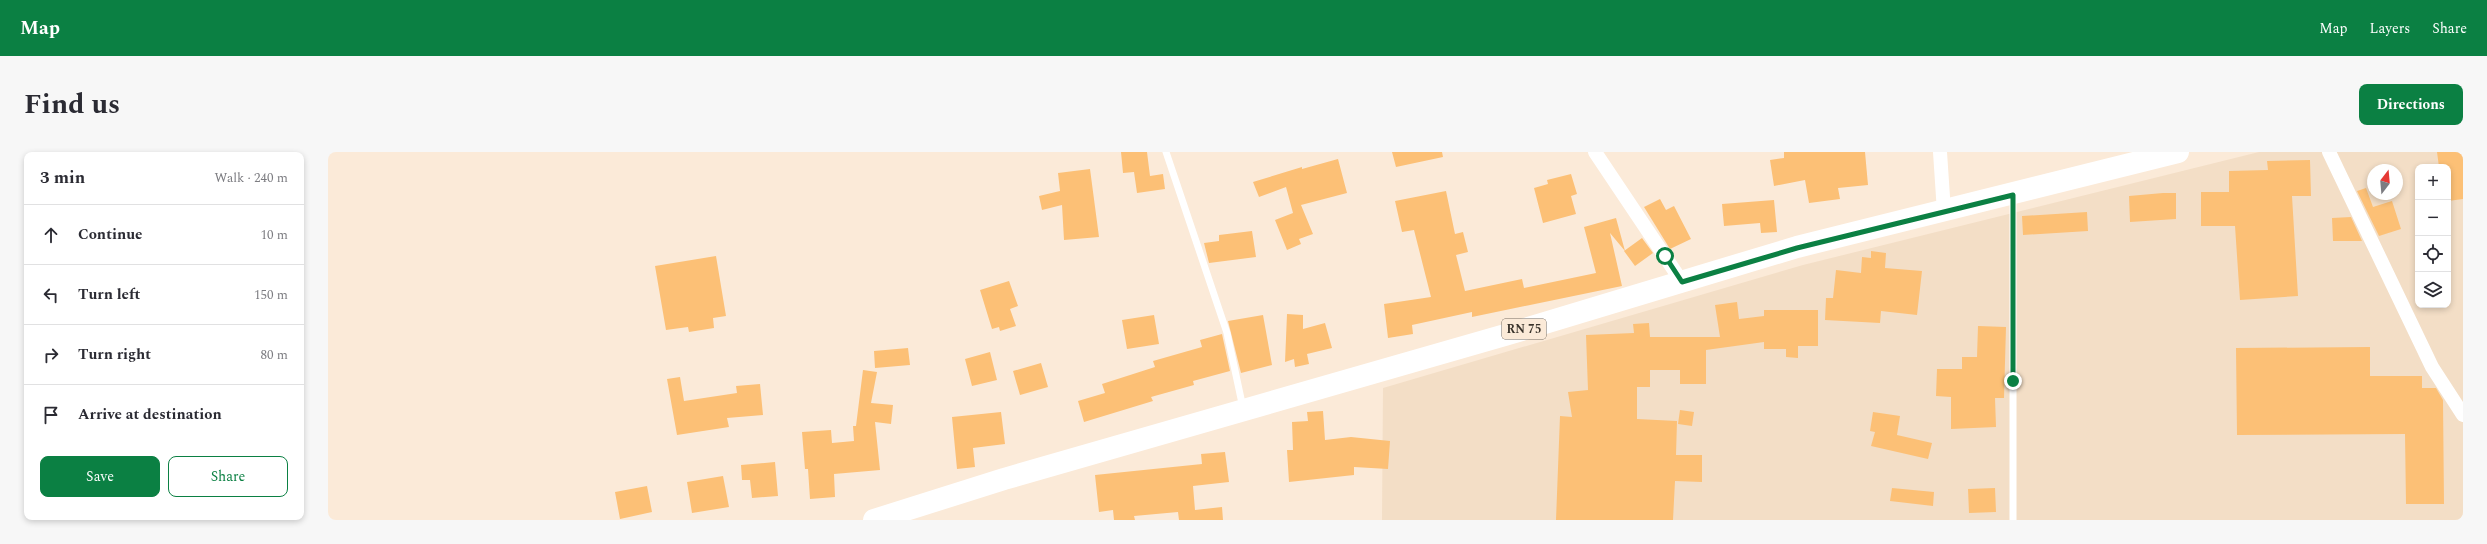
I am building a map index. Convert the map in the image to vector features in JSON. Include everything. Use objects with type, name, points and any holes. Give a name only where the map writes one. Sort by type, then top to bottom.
[{"type":"main road","name":"RN 75","points":[[874,520],[1004,479],[1797,248],[2013,195],[2178,152]]},
{"type":"street","points":[[1595,152],[1682,282]]},
{"type":"street","points":[[1940,152],[1944,212]]},
{"type":"street","points":[[2329,152],[2432,367],[2463,415]]},
{"type":"lane","points":[[1166,152],[1227,333],[1243,409]]},
{"type":"lane","points":[[2013,195],[2013,520]]},
{"type":"shaded area","points":[[2259,152],[2463,152],[2463,520],[1382,520],[1383,388],[1803,265]]},
{"type":"building","points":[[1121,152],[1147,152],[1150,176],[1163,174],[1165,189],[1137,193],[1134,172],[1123,173]]},
{"type":"building","points":[[1392,152],[1442,152],[1443,157],[1396,167]]},
{"type":"building","points":[[1784,152],[1865,152],[1868,185],[1838,188],[1840,199],[1809,203],[1805,180],[1774,186],[1770,160],[1784,158]]},
{"type":"building","points":[[2437,152],[2463,152],[2463,199],[2451,201],[2451,164],[2439,164]]},
{"type":"building","points":[[1338,159],[1347,193],[1301,205],[1313,234],[1299,239],[1301,244],[1287,250],[1275,220],[1293,213],[1286,187],[1259,197],[1253,182],[1302,167],[1302,169]]},
{"type":"building","points":[[2310,160],[2311,196],[2292,196],[2298,296],[2240,300],[2235,226],[2201,226],[2201,192],[2229,192],[2229,171],[2268,170],[2267,161]]},
{"type":"building","points":[[1090,169],[1099,237],[1064,240],[1062,205],[1042,210],[1039,196],[1060,191],[1058,173]]},
{"type":"building","points":[[1571,174],[1577,194],[1571,196],[1576,214],[1543,223],[1534,188],[1548,184],[1547,180]]},
{"type":"building","points":[[2366,188],[2367,200],[2370,200],[2373,207],[2392,201],[2401,229],[2379,236],[2357,191]]},
{"type":"building","points":[[1446,191],[1455,234],[1463,232],[1468,252],[1456,255],[1465,291],[1522,279],[1524,288],[1596,273],[1584,227],[1616,218],[1625,251],[1610,233],[1622,286],[1472,317],[1472,312],[1412,325],[1413,334],[1388,338],[1384,304],[1431,297],[1414,230],[1402,232],[1395,201]]},
{"type":"building","points":[[2176,193],[2176,219],[2130,222],[2129,196]]},
{"type":"building","points":[[1660,199],[1666,210],[1674,206],[1691,239],[1670,249],[1644,207]]},
{"type":"building","points":[[1774,200],[1777,232],[1761,233],[1760,223],[1724,226],[1722,204]]},
{"type":"building","points":[[2087,212],[2088,231],[2023,235],[2022,216]]},
{"type":"building","points":[[2351,217],[2362,241],[2333,241],[2332,218]]},
{"type":"building","points":[[1252,231],[1256,257],[1209,263],[1204,243],[1219,241],[1219,235]]},
{"type":"building","points":[[1642,238],[1653,253],[1635,266],[1624,251]]},
{"type":"building","points":[[1871,251],[1886,253],[1885,268],[1922,271],[1917,315],[1881,311],[1880,323],[1825,320],[1826,298],[1833,298],[1836,270],[1861,273],[1862,257],[1871,258]]},
{"type":"building","points":[[716,256],[726,316],[713,318],[714,328],[689,332],[688,327],[666,330],[655,266]]},
{"type":"building","points":[[1009,281],[1018,306],[1010,309],[1016,326],[1000,331],[999,327],[992,329],[980,290]]},
{"type":"building","points":[[1737,302],[1739,319],[1764,316],[1764,310],[1818,310],[1818,346],[1798,346],[1798,358],[1786,357],[1786,349],[1764,349],[1764,342],[1706,350],[1706,384],[1680,384],[1680,370],[1650,370],[1650,387],[1637,387],[1637,419],[1677,421],[1676,455],[1702,455],[1702,482],[1675,481],[1673,520],[1556,520],[1560,416],[1572,417],[1568,392],[1588,390],[1586,335],[1634,333],[1633,324],[1649,323],[1650,337],[1720,337],[1715,305]]},
{"type":"building","points":[[1287,314],[1303,315],[1303,329],[1325,323],[1332,348],[1307,354],[1309,364],[1295,367],[1294,359],[1285,362]]},
{"type":"building","points":[[1154,315],[1159,344],[1127,349],[1122,320]]},
{"type":"building","points":[[1263,315],[1272,365],[1241,373],[1228,321]]},
{"type":"building","points":[[1978,326],[2006,327],[2004,398],[1995,398],[1996,427],[1951,429],[1951,397],[1936,396],[1937,369],[1962,369],[1962,357],[1977,357]]},
{"type":"building","points":[[1222,334],[1230,371],[1193,381],[1194,385],[1151,397],[1153,401],[1084,422],[1078,401],[1105,393],[1102,384],[1155,367],[1153,361],[1202,347],[1200,340]]},
{"type":"building","points":[[2370,347],[2370,376],[2422,376],[2422,388],[2436,388],[2443,400],[2444,504],[2406,504],[2405,434],[2237,435],[2236,348]]},
{"type":"building","points":[[908,348],[910,365],[875,368],[874,351]]},
{"type":"building","points":[[990,352],[997,380],[972,386],[965,359]]},
{"type":"building","points":[[1041,363],[1048,387],[1020,395],[1013,371]]},
{"type":"building","points":[[863,370],[877,372],[871,403],[893,405],[891,424],[875,422],[880,470],[834,474],[835,497],[810,499],[808,469],[805,469],[802,432],[831,430],[832,443],[854,441],[853,426],[856,426]]},
{"type":"building","points":[[680,377],[684,401],[737,393],[736,386],[760,384],[763,415],[727,418],[729,427],[677,435],[667,379]]},
{"type":"building","points":[[1680,410],[1694,412],[1692,426],[1678,424]]},
{"type":"building","points":[[1323,411],[1325,440],[1351,437],[1390,441],[1388,469],[1354,467],[1354,475],[1289,482],[1287,450],[1293,450],[1292,422],[1308,421],[1307,412]]},
{"type":"building","points":[[1001,412],[1005,444],[973,448],[975,467],[957,469],[952,417]]},
{"type":"building","points":[[1873,412],[1900,416],[1897,435],[1932,443],[1928,459],[1871,446],[1875,432],[1870,431]]},
{"type":"building","points":[[1225,452],[1229,482],[1193,486],[1195,510],[1222,507],[1223,520],[1179,520],[1178,512],[1134,516],[1135,520],[1114,520],[1113,510],[1099,512],[1095,475],[1202,464],[1201,454]]},
{"type":"building","points":[[775,462],[778,496],[752,498],[750,480],[742,480],[741,465]]},
{"type":"building","points":[[723,476],[729,507],[692,513],[687,482]]},
{"type":"building","points":[[647,486],[652,512],[620,519],[615,492]]},
{"type":"building","points":[[1892,488],[1934,492],[1933,506],[1890,501]]},
{"type":"building","points":[[1995,488],[1996,512],[1969,513],[1968,489]]},
{"type":"route","points":[[1665,256],[1682,282],[1797,248],[2013,195],[2013,381]]}]
